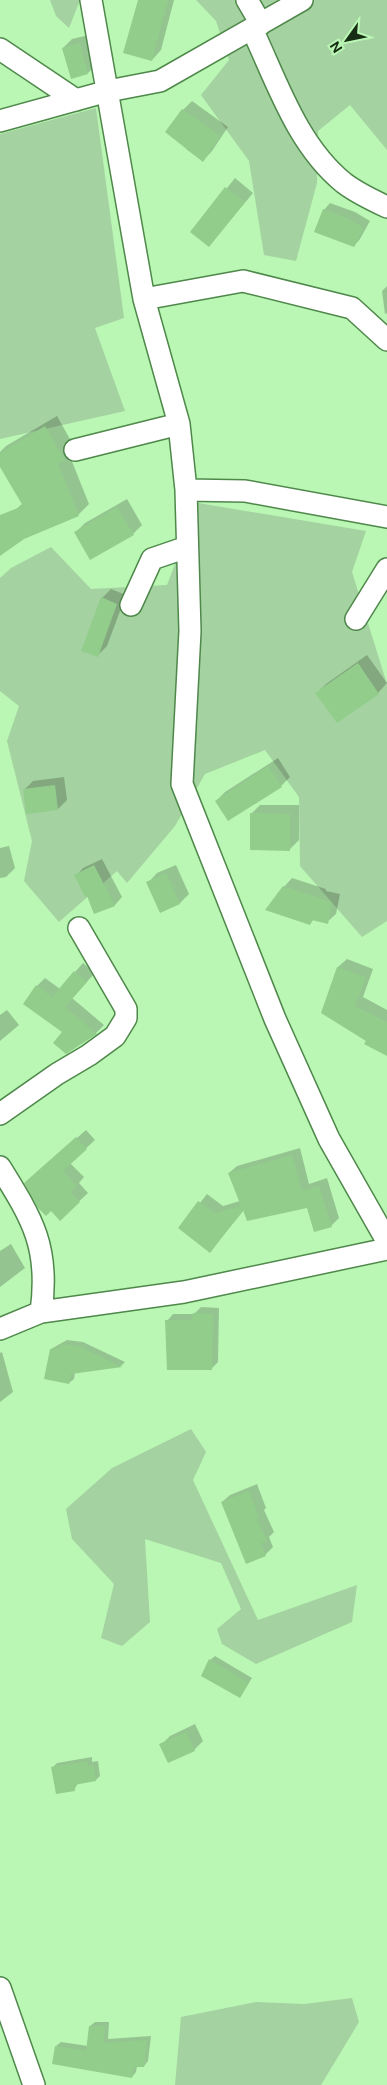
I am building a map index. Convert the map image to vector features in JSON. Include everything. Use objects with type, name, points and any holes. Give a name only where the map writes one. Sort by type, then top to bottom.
[{"type":"street","points":[[91,0],[144,299],[179,424],[186,490],[190,631],[182,784],[275,1019],[321,1122],[387,1241]]},
{"type":"street","points":[[247,0],[306,142],[326,166],[344,183],[387,207]]},
{"type":"street","points":[[0,121],[108,91],[160,81],[302,0]]},
{"type":"street","points":[[0,49],[76,100]]},
{"type":"street","points":[[144,299],[242,280],[352,308],[387,340]]},
{"type":"street","points":[[75,450],[179,424]]},
{"type":"street","points":[[186,490],[245,491],[387,517]]},
{"type":"street","points":[[131,605],[152,559],[187,547]]},
{"type":"street","points":[[356,620],[387,569]]},
{"type":"street","points":[[0,1114],[115,1036],[126,1018],[126,1009],[79,928]]},
{"type":"street","points":[[0,1167],[38,1234],[46,1283],[42,1312]]},
{"type":"street","points":[[0,1329],[42,1312],[184,1292],[387,1249]]},
{"type":"street","points":[[0,1988],[34,2085]]},
{"type":"green space","points":[[50,0],[80,0],[69,28],[56,16]]},
{"type":"green space","points":[[196,0],[387,0],[387,150],[350,105],[318,131],[317,183],[296,261],[264,255],[249,161],[201,95],[229,60],[216,21]]},
{"type":"green space","points":[[96,108],[124,318],[95,328],[125,411],[0,439],[0,134]]},
{"type":"green space","points":[[198,503],[366,531],[352,572],[387,684],[387,921],[362,937],[300,866],[299,797],[265,750],[205,774],[175,826],[127,883],[117,871],[59,922],[24,881],[32,841],[7,741],[19,706],[0,691],[0,578],[11,568],[51,547],[91,589],[167,585]]},
{"type":"green space","points":[[191,1429],[206,1452],[193,1480],[258,1620],[357,1585],[352,1622],[256,1664],[222,1644],[217,1629],[241,1609],[221,1563],[145,1539],[150,1622],[122,1646],[101,1638],[114,1584],[72,1539],[66,1509],[112,1468]]},
{"type":"green space","points":[[352,1998],[359,2022],[321,2085],[175,2085],[181,2017],[256,2002],[304,2004]]},
{"type":"building","points":[[138,0],[168,0],[152,61],[123,53]]},
{"type":"building","points":[[80,43],[88,74],[71,79],[62,48]]},
{"type":"building","points":[[182,109],[220,136],[203,162],[165,132]]},
{"type":"building","points":[[225,187],[245,202],[209,247],[190,232]]},
{"type":"building","points":[[323,209],[347,218],[364,228],[354,247],[314,232]]},
{"type":"building","points":[[45,426],[65,460],[58,464],[79,516],[24,539],[0,556],[0,515],[23,506],[0,467],[0,453]]},
{"type":"building","points":[[117,507],[134,535],[90,560],[74,532]]},
{"type":"building","points":[[101,597],[117,604],[98,657],[81,651]]},
{"type":"building","points":[[358,663],[379,694],[337,723],[315,693]]},
{"type":"building","points":[[268,766],[282,787],[228,821],[215,801]]},
{"type":"building","points":[[55,785],[58,810],[26,814],[23,789]]},
{"type":"building","points":[[250,813],[290,814],[290,851],[250,850]]},
{"type":"building","points":[[94,865],[115,906],[94,914],[87,896],[85,897],[74,875]]},
{"type":"building","points":[[166,873],[180,904],[160,913],[146,882]]},
{"type":"building","points":[[283,886],[332,902],[328,924],[312,920],[310,925],[265,910]]},
{"type":"building","points":[[337,967],[366,977],[355,1006],[387,1022],[387,1056],[364,1044],[366,1041],[321,1013]]},
{"type":"building","points":[[74,971],[87,982],[65,1007],[97,1034],[66,1054],[53,1043],[62,1032],[23,1004],[36,985],[52,997]]},
{"type":"building","points":[[76,1137],[87,1149],[63,1171],[77,1186],[71,1192],[80,1202],[60,1221],[51,1211],[46,1216],[38,1208],[24,1183]]},
{"type":"building","points":[[292,1155],[302,1191],[319,1186],[332,1227],[314,1232],[307,1208],[247,1221],[243,1210],[210,1253],[178,1228],[198,1201],[215,1213],[241,1206],[228,1173]]},
{"type":"building","points":[[193,1313],[213,1314],[212,1370],[167,1370],[165,1320],[192,1320]]},
{"type":"building","points":[[61,1344],[78,1346],[122,1367],[71,1374],[69,1384],[44,1379],[50,1349],[60,1348]]},
{"type":"building","points":[[249,1491],[259,1517],[256,1518],[267,1541],[261,1543],[266,1556],[246,1564],[221,1502]]},
{"type":"building","points":[[209,1659],[249,1683],[240,1698],[201,1676]]},
{"type":"building","points":[[186,1732],[195,1751],[168,1763],[159,1744]]},
{"type":"building","points":[[88,1761],[88,1766],[93,1765],[96,1781],[74,1785],[75,1791],[56,1794],[51,1767]]},
{"type":"building","points":[[89,2026],[105,2026],[104,2043],[147,2040],[144,2067],[134,2067],[132,2078],[52,2064],[55,2046],[86,2051]]}]
